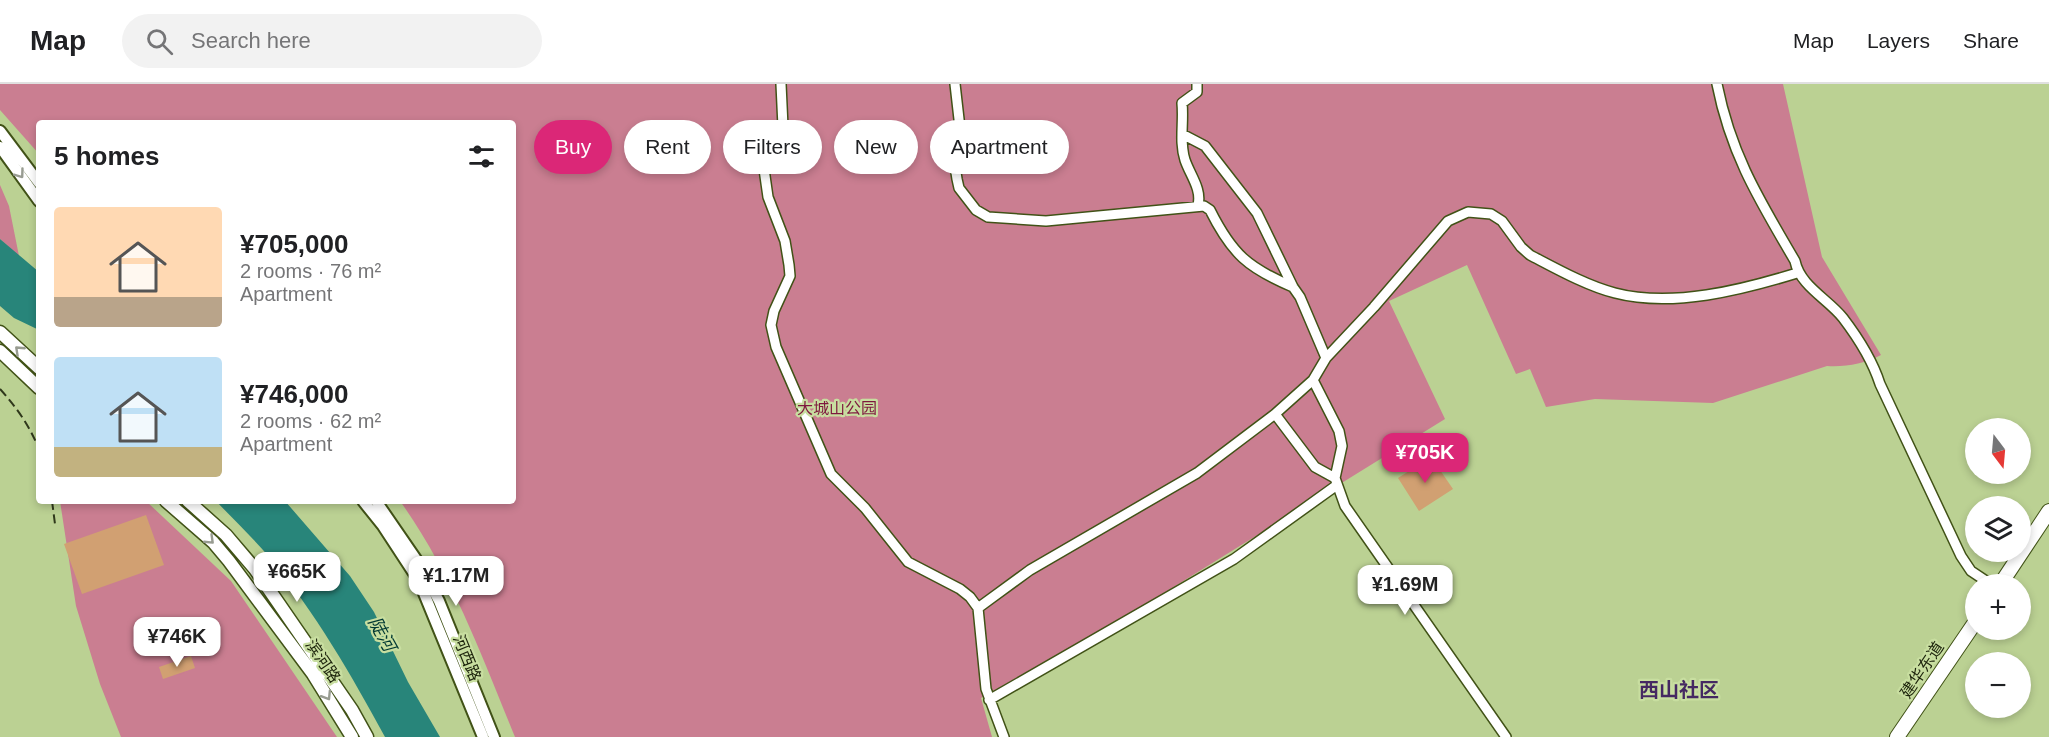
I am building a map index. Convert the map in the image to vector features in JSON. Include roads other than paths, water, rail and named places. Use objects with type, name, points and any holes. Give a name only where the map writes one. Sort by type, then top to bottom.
[{"type":"main road","points":[[0,332],[36,365]]},
{"type":"main road","points":[[0,351],[36,385]]},
{"type":"main road","name":"滨河路","points":[[169,504],[213,542],[229,561],[313,674],[352,737]]},
{"type":"main road","name":"滨河路","points":[[191,504],[226,535],[255,569],[352,710],[367,737]]},
{"type":"main road","points":[[2007,574],[2049,511]]},
{"type":"main road","points":[[2018,574],[2049,528]]},
{"type":"main road","name":"建华东道","points":[[1897,737],[1965,637]]},
{"type":"main road","name":"建华东道","points":[[1907,737],[1973,640]]},
{"type":"street","points":[[781,84],[783,127],[764,170],[768,197],[785,241],[789,265],[789,276],[774,311],[771,325],[776,347],[831,474],[866,508],[908,562],[960,589],[978,608],[988,700],[1004,737]]},
{"type":"street","points":[[955,84],[960,128],[955,166],[957,180],[959,188],[976,210],[988,217],[1046,221],[1198,205],[1210,210],[1235,253],[1263,275],[1293,287]]},
{"type":"street","points":[[1197,84],[1197,92],[1182,103],[1182,134],[1185,161],[1200,197],[1198,205]]},
{"type":"street","points":[[1717,84],[1732,140],[1747,177],[1795,261],[1797,273],[1841,316],[1872,360],[1880,384],[1961,556],[1976,574]]},
{"type":"street","points":[[0,131],[36,179]]},
{"type":"street","points":[[1182,134],[1204,146],[1257,213],[1300,297],[1326,358]]},
{"type":"street","points":[[0,147],[36,197]]},
{"type":"street","points":[[978,608],[1030,570],[1197,473],[1275,414],[1313,380],[1326,358],[1374,307],[1434,235],[1448,221],[1468,212],[1491,214],[1502,221],[1521,248],[1530,255],[1615,293],[1674,299],[1764,283],[1797,273]]},
{"type":"street","points":[[1313,380],[1339,431],[1342,446],[1336,481],[1345,506],[1506,737]]},
{"type":"street","points":[[1275,414],[1315,467],[1336,481]]},
{"type":"street","points":[[988,700],[1234,559],[1336,481]]},
{"type":"street","name":"河西路","points":[[365,504],[383,526],[419,581],[483,737]]},
{"type":"street","name":"河西路","points":[[378,504],[415,557],[439,601],[494,737]]},
{"type":"water","points":[[0,239],[36,269],[36,329],[14,318],[0,306]]},
{"type":"water","name":"陡河","points":[[219,504],[288,504],[350,576],[374,612],[408,682],[440,737],[385,737],[317,622],[287,579]]},
{"type":"railway","points":[[0,389],[22,417],[36,443]]},
{"type":"railway","points":[[52,504],[55,524]]},
{"type":"district","name":"西山社区","points":[[1679,690]]},
{"type":"park label","name":"大城山公园","points":[[837,408]]}]
